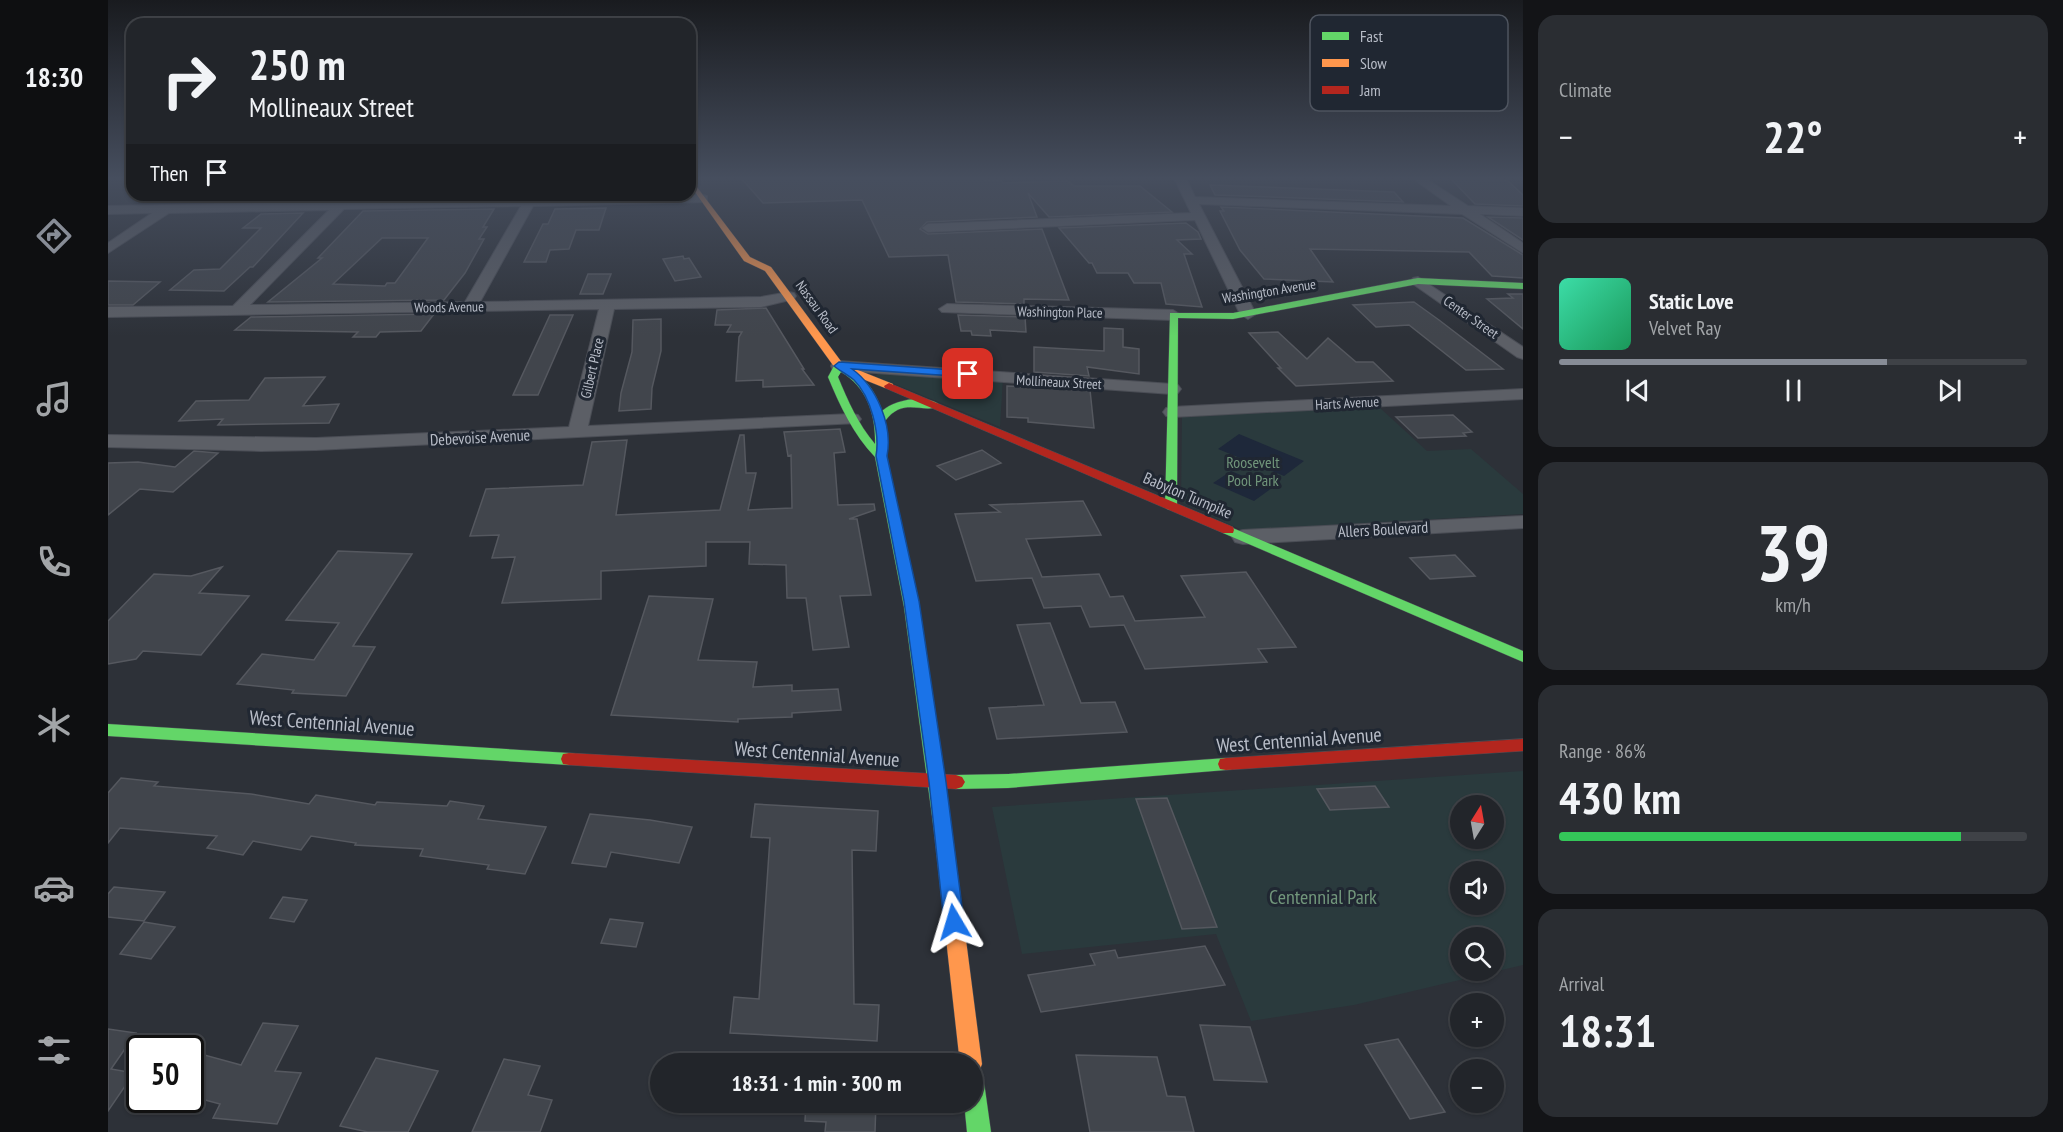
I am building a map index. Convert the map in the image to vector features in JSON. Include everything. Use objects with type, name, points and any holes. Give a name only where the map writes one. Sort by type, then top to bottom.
[{"type":"main road","name":"Nassau Road","points":[[726,231],[747,259],[768,269],[839,366],[859,379],[874,404],[884,444],[881,456],[912,601],[938,782],[970,1053]]},
{"type":"main road","name":"Nassau Road","points":[[765,251],[771,258],[768,269]]},
{"type":"main road","name":"Washington Avenue","points":[[1173,315],[1248,314],[1418,281],[1523,286]]},
{"type":"main road","points":[[1171,506],[1173,315]]},
{"type":"main road","name":"Babylon Turnpike","points":[[839,366],[1523,657]]},
{"type":"main road","points":[[839,366],[833,377],[852,419],[867,445],[881,456]]},
{"type":"main road","points":[[879,421],[892,406],[910,403],[934,405]]},
{"type":"main road","name":"West Centennial Avenue","points":[[108,730],[938,782],[1008,782],[1232,764],[1523,745]]},
{"type":"main road","points":[[977,1113],[979,1132]]},
{"type":"street","points":[[108,249],[134,231]]},
{"type":"street","points":[[237,310],[315,231]]},
{"type":"street","points":[[470,306],[513,231]]},
{"type":"street","points":[[1206,231],[1248,314]]},
{"type":"street","points":[[1495,231],[1523,249]]},
{"type":"street","name":"Center Street","points":[[1418,281],[1523,354]]},
{"type":"street","name":"Woods Avenue","points":[[108,312],[761,302],[789,296]]},
{"type":"street","name":"Gilbert Place","points":[[577,432],[608,304]]},
{"type":"street","name":"Washington Place","points":[[947,309],[1173,315]]},
{"type":"street","name":"Mollineaux Street","points":[[839,366],[1172,389]]},
{"type":"street","name":"Harts Avenue","points":[[1172,412],[1523,394]]},
{"type":"street","name":"Debevoise Avenue","points":[[108,441],[261,446],[852,419]]},
{"type":"street","name":"Allers Boulevard","points":[[1243,537],[1523,522]]},
{"type":"green space","points":[[882,371],[1003,378],[1000,427],[875,376]]},
{"type":"green space","name":"Roosevelt Pool Park","points":[[1379,407],[1427,451],[1471,449],[1523,494],[1523,514],[1242,530],[1181,502],[1182,417]]},
{"type":"green space","name":"Centennial Park","points":[[1523,771],[1523,965],[1504,969],[1504,927],[1450,927],[1450,981],[1455,981],[1354,1005],[1251,1021],[1216,934],[1022,954],[992,807]]},
{"type":"water","points":[[1239,434],[1304,461],[1284,476],[1218,449]]},
{"type":"water","points":[[1231,471],[1272,488],[1254,501],[1213,483]]},
{"type":"building","points":[[258,231],[286,231],[253,267],[250,267],[224,291],[170,290],[194,270],[220,269]]},
{"type":"building","points":[[344,231],[484,231],[479,239],[484,239],[465,273],[444,300],[268,302],[322,258],[318,258]],"holes":[[[382,238],[428,238],[395,283],[387,283],[385,286],[333,284]]]},
{"type":"building","points":[[540,231],[576,231],[569,249],[550,250],[546,262],[524,262]]},
{"type":"building","points":[[877,231],[923,231],[928,234],[1043,231],[1069,300],[1024,299],[1024,304],[956,302],[948,255],[889,257]]},
{"type":"building","points":[[1061,231],[1196,231],[1201,239],[1177,240],[1192,254],[1184,254],[1202,307],[1166,304],[1161,283],[1134,283],[1128,273],[1097,273],[1092,263],[1089,263]]},
{"type":"building","points":[[1230,231],[1484,231],[1523,255],[1523,278],[1492,276],[1469,252],[1310,249],[1333,282],[1264,279],[1240,250]]},
{"type":"building","points":[[1509,231],[1523,231],[1523,240]]},
{"type":"building","points":[[683,256],[684,259],[689,258],[701,277],[675,281],[663,259]]},
{"type":"building","points":[[588,274],[611,274],[603,294],[580,294]]},
{"type":"building","points":[[108,281],[160,282],[133,305],[108,305]]},
{"type":"building","points":[[1508,294],[1523,294],[1523,329],[1487,299],[1513,298]]},
{"type":"building","points":[[1414,302],[1503,369],[1466,370],[1409,325],[1376,327],[1353,305]]},
{"type":"building","points":[[766,308],[814,385],[763,387],[763,380],[736,381],[739,337],[742,332],[727,332],[731,325],[715,325],[717,310]]},
{"type":"building","points":[[434,314],[421,331],[380,332],[376,337],[353,337],[358,332],[235,330],[251,317]]},
{"type":"building","points":[[550,315],[573,315],[538,395],[513,395]]},
{"type":"building","points":[[958,315],[1025,317],[1026,332],[990,330],[991,336],[972,335],[971,331],[961,331]]},
{"type":"building","points":[[661,319],[661,351],[652,388],[651,409],[619,411],[621,393],[632,352],[633,320]]},
{"type":"building","points":[[1104,328],[1123,329],[1123,347],[1139,349],[1139,374],[1087,367],[1089,376],[1034,372],[1034,347],[1104,351]]},
{"type":"building","points":[[1278,332],[1307,359],[1328,338],[1356,362],[1373,362],[1393,381],[1296,386],[1249,333]]},
{"type":"building","points":[[325,377],[303,406],[339,404],[329,423],[218,425],[223,419],[179,421],[196,401],[249,400],[265,378]]},
{"type":"building","points":[[1007,386],[1090,390],[1094,428],[1028,422],[1028,418],[1007,417]]},
{"type":"building","points":[[1453,415],[1472,432],[1463,433],[1466,436],[1418,438],[1396,417]]},
{"type":"building","points":[[840,429],[845,452],[834,453],[838,505],[874,504],[875,510],[849,519],[857,519],[871,595],[840,596],[849,647],[813,650],[806,598],[787,598],[786,565],[749,564],[750,542],[706,542],[706,566],[601,571],[601,599],[502,603],[515,557],[492,558],[499,535],[470,536],[486,489],[583,485],[592,442],[627,440],[616,515],[720,510],[740,435],[744,435],[746,473],[756,473],[748,510],[792,508],[791,455],[788,456],[784,432]]},
{"type":"building","points":[[982,450],[1001,463],[956,480],[937,466]]},
{"type":"building","points":[[194,451],[218,453],[173,492],[140,489],[108,515],[108,463],[138,462],[175,467]]},
{"type":"building","points":[[1083,501],[1101,535],[1026,539],[1042,577],[1099,574],[1110,597],[1123,596],[1135,621],[1205,617],[1181,576],[1246,572],[1296,647],[1258,649],[1267,662],[1145,669],[1124,625],[1090,627],[1081,606],[1044,608],[1032,578],[976,581],[955,514],[1000,512],[990,505]]},
{"type":"building","points":[[338,551],[412,554],[353,646],[375,647],[346,696],[292,693],[294,690],[237,684],[262,654],[314,660],[339,623],[286,620]]},
{"type":"building","points":[[1455,555],[1475,576],[1430,579],[1410,558]]},
{"type":"building","points":[[222,567],[199,593],[249,596],[201,655],[143,651],[136,659],[108,664],[108,621],[154,574],[191,576]]},
{"type":"building","points":[[649,596],[713,599],[698,660],[757,662],[753,687],[792,685],[792,691],[838,689],[841,710],[792,713],[792,717],[738,719],[738,722],[611,715]]},
{"type":"building","points":[[1050,623],[1081,703],[1115,702],[1127,732],[997,739],[989,708],[1044,705],[1017,625]]},
{"type":"building","points":[[121,778],[158,782],[154,786],[251,794],[309,804],[316,795],[375,805],[377,802],[447,806],[450,801],[484,806],[478,819],[546,827],[525,874],[487,869],[489,865],[420,856],[423,849],[355,845],[356,843],[311,836],[301,850],[253,841],[243,855],[207,848],[217,836],[120,828],[108,843],[108,793]]},
{"type":"building","points":[[1375,786],[1389,807],[1330,810],[1317,789]]},
{"type":"building","points":[[1167,798],[1217,927],[1182,929],[1136,799]]},
{"type":"building","points":[[755,804],[878,811],[876,851],[852,850],[854,1004],[879,1005],[877,1041],[730,1033],[734,997],[759,999],[770,838],[751,837]]},
{"type":"building","points":[[590,814],[692,827],[679,863],[611,852],[606,867],[572,863]]},
{"type":"building","points":[[114,887],[165,892],[144,921],[108,917],[108,894]]},
{"type":"building","points":[[283,897],[307,900],[294,922],[270,918]]},
{"type":"building","points":[[610,919],[643,923],[636,947],[601,943]]},
{"type":"building","points":[[144,922],[175,927],[151,959],[120,954]]},
{"type":"building","points":[[1205,946],[1225,985],[1041,1012],[1028,975],[1095,965],[1090,954],[1115,950],[1118,958]]},
{"type":"building","points":[[263,1023],[298,1026],[275,1071],[301,1073],[277,1124],[213,1118],[220,1104],[204,1100],[204,1055],[241,1065]]},
{"type":"building","points":[[1200,1025],[1250,1027],[1267,1082],[1214,1080]]},
{"type":"building","points":[[108,1029],[136,1033],[126,1035],[126,1047],[111,1069],[126,1072],[126,1085],[108,1111]]},
{"type":"building","points":[[1398,1039],[1445,1112],[1410,1119],[1365,1045]]},
{"type":"building","points":[[1076,1055],[1157,1057],[1167,1096],[1185,1097],[1194,1132],[1090,1132]]},
{"type":"building","points":[[376,1058],[438,1071],[408,1132],[368,1132],[340,1126]]},
{"type":"building","points":[[504,1059],[540,1066],[528,1095],[552,1100],[540,1132],[472,1132]]},
{"type":"building","points":[[805,1113],[876,1113],[875,1132],[825,1132],[826,1122],[805,1121]]},
{"type":"traffic: fast","points":[[1171,506],[1173,315],[1233,316],[1418,281],[1523,286]]},
{"type":"traffic: fast","points":[[881,456],[858,429],[842,399],[833,377],[839,366],[857,377],[865,387],[875,406],[881,426],[881,456],[911,607],[943,831]]},
{"type":"traffic: fast","points":[[879,421],[884,414],[897,406],[911,403],[935,405]]},
{"type":"traffic: fast","points":[[1228,530],[1523,657]]},
{"type":"traffic: fast","points":[[108,730],[569,759]]},
{"type":"traffic: fast","points":[[956,782],[1008,781],[1226,764]]},
{"type":"traffic: fast","points":[[977,1113],[979,1132]]},
{"type":"traffic: slow","points":[[727,231],[747,259],[768,269],[839,366],[889,386]]},
{"type":"traffic: slow","points":[[943,831],[970,1053]]},
{"type":"traffic: jam","points":[[889,386],[1228,530]]},
{"type":"traffic: jam","points":[[1226,764],[1523,745]]},
{"type":"traffic: jam","points":[[569,759],[956,782]]},
{"type":"route","points":[[954,922],[938,782],[912,601],[881,456],[884,444],[881,429],[874,404],[859,379],[839,366],[968,374]]}]
